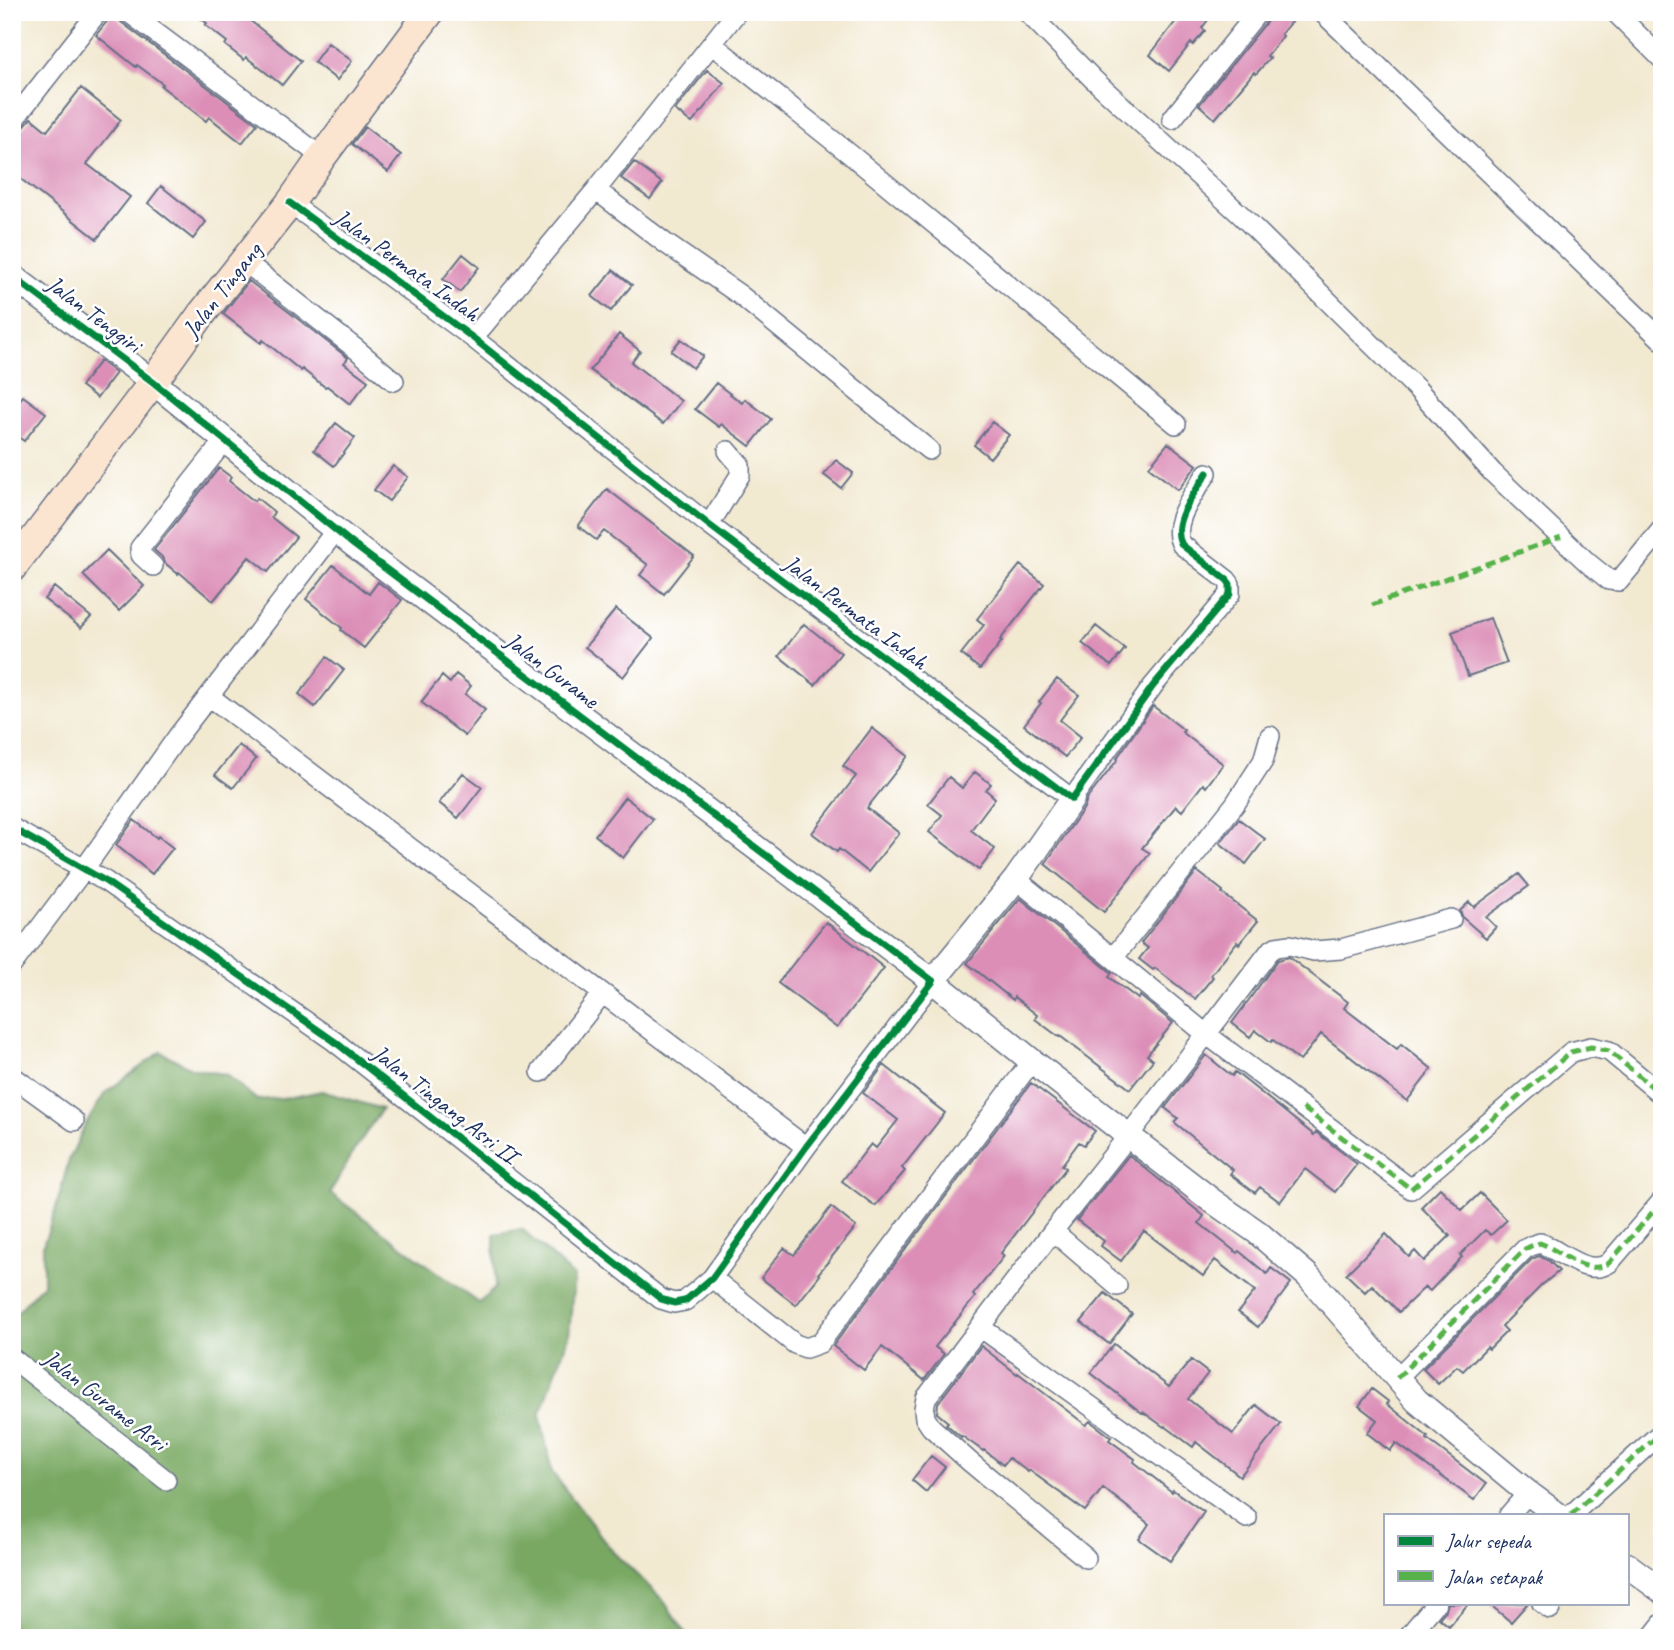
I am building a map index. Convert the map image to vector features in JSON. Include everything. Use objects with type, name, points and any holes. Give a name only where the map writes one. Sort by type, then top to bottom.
[{"type":"main road","name":"Jalan Tingang","points":[[12,568],[201,315],[290,203],[430,12]]},
{"type":"street","points":[[12,122],[98,12]]},
{"type":"street","points":[[128,12],[322,156]]},
{"type":"street","points":[[473,338],[596,190],[737,12]]},
{"type":"street","points":[[1027,12],[1093,79],[1252,226],[1417,389],[1486,466],[1609,580],[1619,581],[1662,528]]},
{"type":"street","points":[[1171,119],[1258,12]]},
{"type":"street","points":[[1322,12],[1662,340]]},
{"type":"street","points":[[1615,12],[1662,59]]},
{"type":"street","points":[[712,44],[861,163],[1175,424]]},
{"type":"street","points":[[596,190],[665,243],[740,295],[929,450]]},
{"type":"street","name":"Jalan Permata Indah","points":[[290,203],[473,338],[709,525],[1072,799]]},
{"type":"street","points":[[244,261],[394,381]]},
{"type":"street","name":"Jalan Tenggiri","points":[[12,276],[153,382]]},
{"type":"street","name":"Jalan Gurame","points":[[153,382],[377,562],[933,981],[1211,1200],[1257,1232],[1308,1276],[1417,1401],[1557,1514]]},
{"type":"street","points":[[153,566],[141,555],[140,548],[225,440]]},
{"type":"street","points":[[709,525],[741,471],[738,463],[727,451]]},
{"type":"street","points":[[933,981],[1016,879],[1153,686],[1230,594],[1227,580],[1182,545],[1178,538],[1179,521],[1207,473]]},
{"type":"street","points":[[12,965],[178,736],[337,529]]},
{"type":"street","points":[[209,696],[806,1147]]},
{"type":"street","points":[[1113,958],[1235,804],[1264,761],[1270,736]]},
{"type":"street","name":"Jalan Tingang Asri II","points":[[12,828],[105,881],[334,1041],[661,1299],[674,1303],[685,1301],[712,1279],[806,1147],[933,981]]},
{"type":"street","points":[[1016,879],[1206,1034],[1411,1189],[1572,1052],[1591,1047],[1609,1051],[1662,1095]]},
{"type":"street","points":[[1086,1558],[931,1427],[925,1418],[926,1398],[1265,955],[1276,947],[1290,945],[1326,951],[1341,949],[1451,919]]},
{"type":"street","points":[[541,1072],[602,993]]},
{"type":"street","points":[[712,1279],[795,1344],[806,1348],[820,1343],[1032,1061]]},
{"type":"street","points":[[12,1076],[74,1121]]},
{"type":"street","points":[[1397,1378],[1525,1249],[1540,1243],[1573,1261],[1603,1267],[1662,1201]]},
{"type":"street","points":[[1053,1231],[1117,1286]]},
{"type":"street","points":[[980,1327],[1247,1518]]},
{"type":"street","name":"Jalan Gurame Asri","points":[[12,1358],[166,1480]]},
{"type":"street","points":[[1572,1514],[1662,1432]]},
{"type":"street","points":[[1510,1514],[1528,1493]]},
{"type":"street","points":[[1628,1566],[1662,1591]]},
{"type":"street","points":[[1411,1636],[1435,1604]]},
{"type":"street","points":[[1651,1638],[1662,1624]]},
{"type":"green space","points":[[161,1052],[191,1068],[227,1075],[257,1100],[322,1091],[382,1109],[330,1193],[479,1303],[495,1288],[494,1234],[522,1229],[574,1277],[569,1336],[540,1415],[552,1472],[614,1553],[663,1600],[689,1638],[12,1638],[12,1318],[43,1284],[43,1245],[69,1160],[84,1127],[105,1093]]},
{"type":"building","points":[[110,12],[116,12],[121,22],[257,124],[242,143],[209,117],[206,121],[161,86],[163,84],[137,65],[136,67],[96,35],[108,20]]},
{"type":"building","points":[[192,12],[239,12],[301,61],[282,85],[246,57],[244,60],[225,45],[227,42]]},
{"type":"building","points":[[1183,12],[1214,12],[1202,28],[1205,31],[1193,45],[1191,43],[1169,71],[1150,55]]},
{"type":"building","points":[[1270,12],[1299,12],[1267,56],[1270,58],[1256,74],[1254,72],[1215,119],[1199,105],[1268,20]]},
{"type":"building","points":[[328,43],[352,61],[337,80],[314,62]]},
{"type":"building","points":[[707,70],[724,83],[692,123],[675,110]]},
{"type":"building","points":[[81,88],[121,120],[87,164],[130,197],[97,239],[12,172],[12,135],[21,130],[31,118],[47,131]]},
{"type":"building","points":[[365,127],[401,155],[388,172],[352,144]]},
{"type":"building","points":[[634,162],[662,183],[650,199],[621,178]]},
{"type":"building","points":[[161,186],[206,222],[193,239],[148,203]]},
{"type":"building","points":[[463,254],[479,267],[460,292],[443,279]]},
{"type":"building","points":[[613,270],[632,285],[611,311],[592,296]]},
{"type":"building","points":[[249,281],[348,358],[344,363],[368,381],[350,404],[223,314]]},
{"type":"building","points":[[619,334],[640,351],[631,362],[681,401],[663,424],[590,370]]},
{"type":"building","points":[[681,339],[703,356],[693,368],[671,351]]},
{"type":"building","points":[[100,361],[116,373],[97,398],[81,386]]},
{"type":"building","points":[[716,383],[742,403],[745,399],[771,419],[750,446],[695,409]]},
{"type":"building","points":[[23,396],[46,413],[24,441],[12,432],[12,410]]},
{"type":"building","points":[[992,422],[1009,435],[990,458],[974,445]]},
{"type":"building","points":[[336,423],[355,438],[334,466],[314,450]]},
{"type":"building","points":[[1168,443],[1197,465],[1178,490],[1149,467]]},
{"type":"building","points":[[836,460],[853,473],[841,488],[824,475]]},
{"type":"building","points":[[393,466],[408,477],[389,501],[374,490]]},
{"type":"building","points":[[219,468],[231,477],[229,481],[254,501],[257,498],[274,512],[271,517],[296,537],[268,572],[249,557],[213,601],[165,563],[154,550]]},
{"type":"building","points":[[607,489],[694,556],[664,594],[640,575],[648,565],[604,531],[596,540],[578,526]]},
{"type":"building","points":[[107,550],[144,586],[119,611],[83,575]]},
{"type":"building","points":[[333,565],[369,594],[378,582],[402,600],[364,648],[306,599]]},
{"type":"building","points":[[1020,565],[1044,584],[980,669],[961,654],[984,625],[977,619]]},
{"type":"building","points":[[54,587],[91,617],[81,628],[44,599]]},
{"type":"building","points":[[616,609],[653,638],[623,677],[585,647]]},
{"type":"building","points":[[1490,618],[1507,663],[1468,676],[1452,632]]},
{"type":"building","points":[[804,624],[841,653],[815,685],[779,656]]},
{"type":"building","points":[[1096,626],[1125,649],[1111,666],[1082,643]]},
{"type":"building","points":[[327,657],[344,670],[315,707],[299,694]]},
{"type":"building","points":[[456,674],[471,686],[465,694],[485,710],[465,736],[421,702],[442,676],[450,683]]},
{"type":"building","points":[[1057,679],[1079,695],[1060,720],[1081,737],[1065,757],[1024,725]]},
{"type":"building","points":[[1153,706],[1223,764],[1206,787],[1203,784],[1182,811],[1176,806],[1142,848],[1150,853],[1104,912],[1045,864]]},
{"type":"building","points":[[872,728],[908,756],[867,808],[899,833],[868,872],[839,849],[837,852],[812,833],[856,776],[843,766]]},
{"type":"building","points":[[239,745],[256,759],[233,788],[215,775]]},
{"type":"building","points":[[975,772],[991,784],[986,790],[995,798],[971,830],[995,849],[979,870],[929,832],[942,815],[928,804],[949,777],[962,788]]},
{"type":"building","points":[[463,773],[482,787],[458,818],[439,803]]},
{"type":"building","points":[[625,797],[653,819],[623,858],[595,835]]},
{"type":"building","points":[[1239,819],[1265,839],[1246,864],[1220,843]]},
{"type":"building","points":[[134,820],[173,848],[152,874],[116,845]]},
{"type":"building","points":[[1197,871],[1258,921],[1239,944],[1237,942],[1195,999],[1139,959],[1148,948],[1141,943]]},
{"type":"building","points":[[1519,874],[1529,886],[1486,917],[1496,927],[1486,938],[1463,918],[1460,911],[1469,902],[1474,907]]},
{"type":"building","points":[[1020,898],[1112,973],[1109,977],[1138,999],[1140,996],[1173,1023],[1147,1055],[1153,1060],[1130,1089],[1035,1019],[1037,1015],[1014,997],[1013,1000],[967,963]]},
{"type":"building","points":[[826,922],[884,968],[837,1028],[778,983]]},
{"type":"building","points":[[1289,957],[1348,1002],[1344,1008],[1397,1049],[1401,1044],[1432,1069],[1407,1101],[1321,1034],[1300,1061],[1273,1040],[1271,1042],[1255,1030],[1250,1037],[1232,1023],[1278,960]]},
{"type":"building","points":[[1206,1055],[1232,1076],[1235,1072],[1314,1135],[1316,1132],[1357,1164],[1335,1192],[1305,1169],[1280,1202],[1260,1187],[1255,1193],[1230,1174],[1233,1170],[1174,1122],[1178,1118],[1165,1108]]},
{"type":"building","points":[[884,1065],[945,1113],[902,1168],[905,1171],[875,1206],[842,1181],[871,1144],[876,1148],[898,1120],[863,1093]]},
{"type":"building","points":[[1031,1083],[1095,1131],[1084,1145],[1079,1142],[1062,1165],[1066,1168],[1001,1253],[1004,1256],[973,1295],[975,1297],[935,1347],[944,1354],[924,1380],[882,1347],[864,1370],[833,1346]]},
{"type":"building","points":[[1129,1155],[1204,1216],[1199,1223],[1267,1274],[1271,1268],[1291,1283],[1258,1327],[1238,1312],[1255,1291],[1215,1260],[1203,1276],[1144,1231],[1121,1261],[1101,1246],[1104,1241],[1077,1220]]},
{"type":"building","points":[[1440,1188],[1462,1210],[1480,1193],[1507,1220],[1491,1235],[1485,1230],[1430,1291],[1425,1287],[1399,1312],[1372,1285],[1365,1292],[1346,1274],[1386,1234],[1409,1257],[1415,1251],[1424,1261],[1450,1236],[1421,1207]]},
{"type":"building","points":[[831,1207],[856,1227],[796,1305],[761,1278],[784,1248],[794,1255]]},
{"type":"building","points":[[1539,1256],[1559,1271],[1502,1326],[1507,1331],[1489,1349],[1487,1347],[1463,1371],[1457,1366],[1438,1384],[1423,1369],[1532,1259]]},
{"type":"building","points":[[1105,1293],[1132,1314],[1109,1344],[1081,1322]]},
{"type":"building","points":[[1114,1344],[1169,1387],[1191,1360],[1208,1373],[1188,1399],[1233,1434],[1256,1405],[1281,1424],[1240,1476],[1196,1442],[1193,1447],[1142,1413],[1091,1373]]},
{"type":"building","points":[[981,1346],[1086,1425],[1090,1421],[1111,1437],[1109,1440],[1135,1459],[1134,1462],[1172,1492],[1173,1490],[1204,1512],[1170,1561],[1139,1539],[1149,1524],[1103,1488],[1085,1511],[1029,1470],[1028,1472],[1009,1458],[1003,1465],[946,1424],[948,1422],[937,1413],[938,1403]]},
{"type":"building","points":[[1372,1389],[1428,1437],[1427,1439],[1486,1484],[1474,1500],[1396,1443],[1390,1451],[1367,1433],[1377,1420],[1359,1406]]},
{"type":"building","points":[[931,1456],[945,1467],[926,1492],[912,1480]]},
{"type":"building","points":[[1448,1604],[1468,1604],[1449,1626],[1439,1618]]},
{"type":"building","points":[[1489,1604],[1527,1604],[1511,1622]]},
{"type":"marked path","points":[[1372,605],[1561,537]]},
{"type":"marked path","points":[[1303,1108],[1411,1189],[1571,1052],[1591,1047],[1609,1051],[1662,1095]]},
{"type":"marked path","points":[[1397,1378],[1525,1249],[1540,1243],[1583,1265],[1601,1267],[1609,1263],[1662,1201]]},
{"type":"marked path","points":[[1572,1514],[1662,1432]]},
{"type":"cycle path","points":[[290,203],[473,338],[709,525],[1072,799],[1153,686],[1230,594],[1227,580],[1182,545],[1179,536],[1185,508],[1207,473]]},
{"type":"cycle path","points":[[12,276],[153,382],[354,545],[933,981],[806,1147],[712,1278],[685,1301],[674,1303],[661,1299],[334,1041],[105,881],[12,828]]}]
